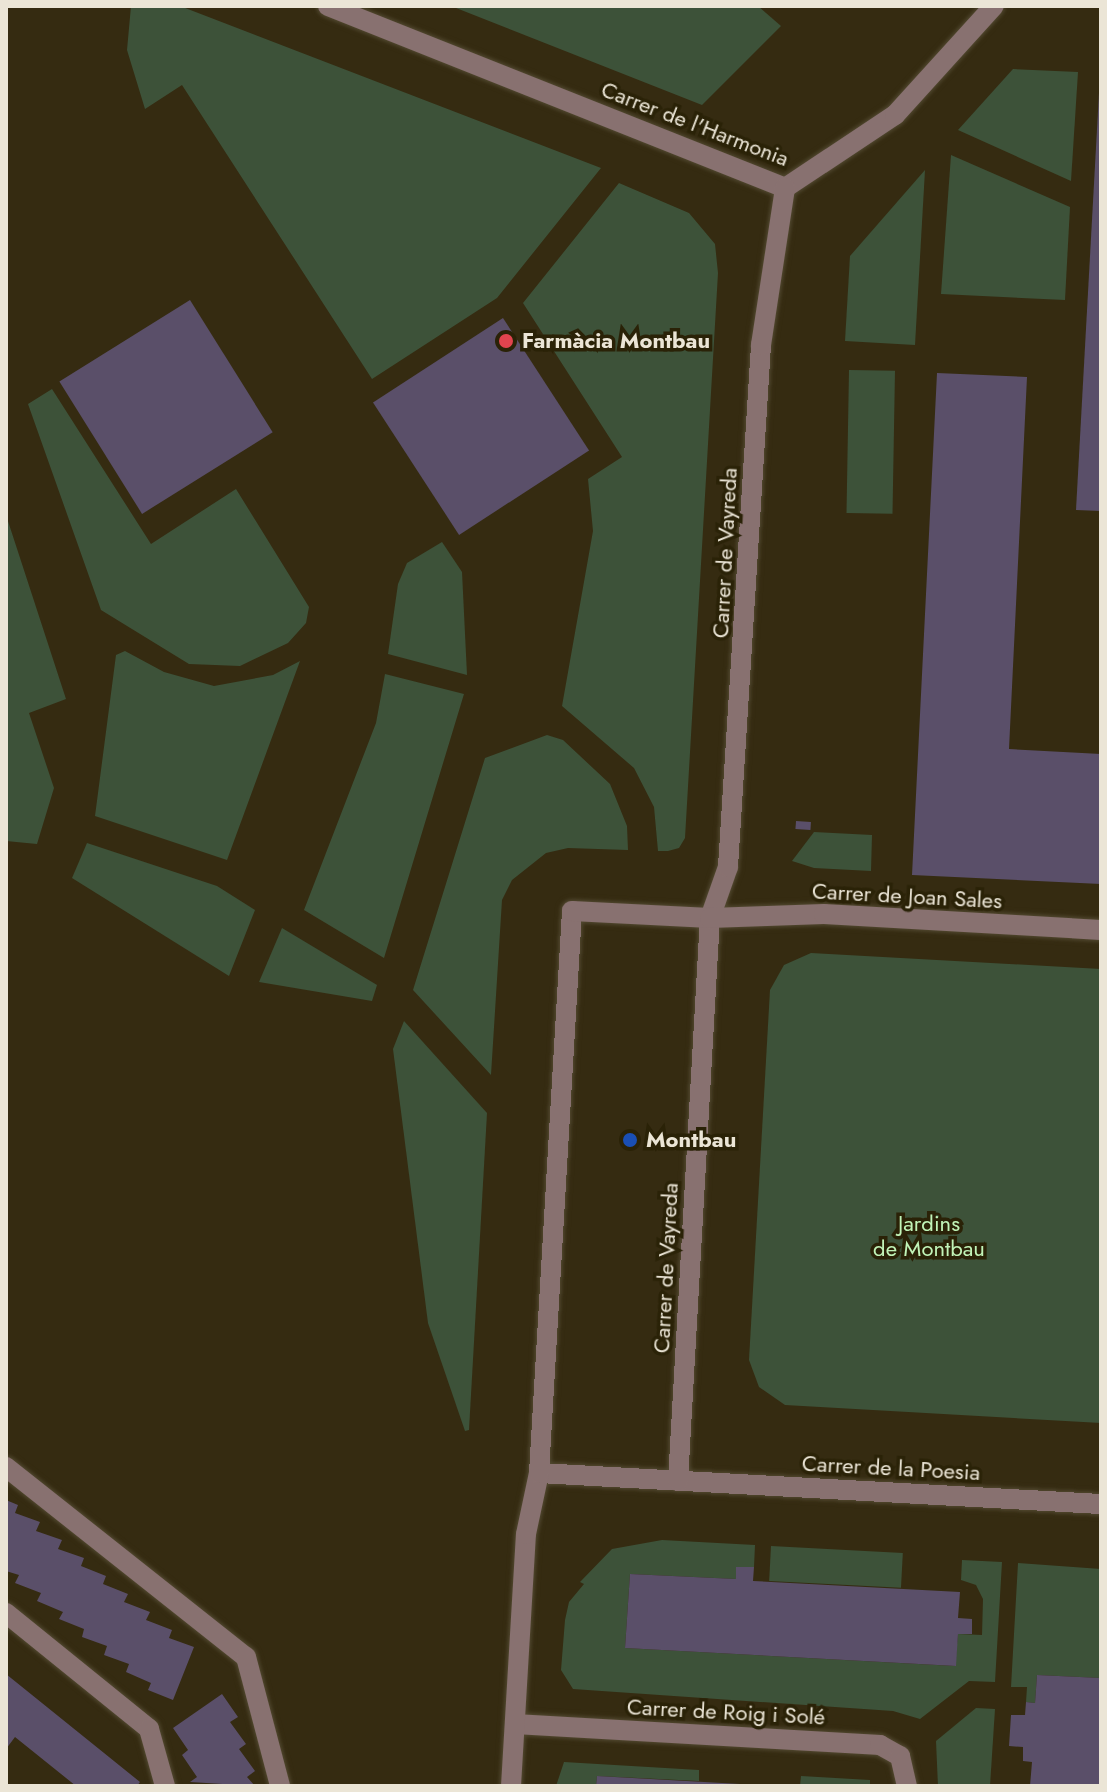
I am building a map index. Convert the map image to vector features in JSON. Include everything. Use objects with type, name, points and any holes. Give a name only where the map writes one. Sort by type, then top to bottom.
[{"type":"street","name":"Carrer de l'Harmonia","points":[[328,6],[785,188],[895,115],[994,6]]},
{"type":"street","name":"Carrer de Vayreda","points":[[678,1481],[710,918],[728,867],[761,345],[785,188]]},
{"type":"street","points":[[511,1786],[526,1534],[539,1473],[572,911],[710,918]]},
{"type":"street","name":"Carrer de Joan Sales","points":[[710,918],[824,914],[1101,930]]},
{"type":"street","points":[[6,1467],[246,1657],[280,1786]]},
{"type":"street","points":[[539,1473],[678,1481]]},
{"type":"street","name":"Carrer de la Poesia","points":[[678,1481],[1101,1504]]},
{"type":"street","points":[[6,1613],[149,1729],[165,1786]]},
{"type":"street","name":"Carrer de Roig i Solé","points":[[515,1724],[880,1745],[900,1756],[907,1786]]},
{"type":"green space","points":[[131,6],[180,6],[601,168],[497,298],[372,379],[182,85],[145,109],[127,50]]},
{"type":"green space","points":[[451,6],[758,6],[781,26],[702,105]]},
{"type":"green space","points":[[1013,69],[1078,72],[1071,181],[958,130]]},
{"type":"green space","points":[[951,155],[1070,207],[1065,300],[941,294]]},
{"type":"green space","points":[[925,170],[915,345],[845,341],[850,256]]},
{"type":"green space","points":[[619,183],[689,213],[715,244],[718,273],[685,838],[679,848],[668,851],[658,851],[654,807],[634,768],[562,706],[593,531],[588,479],[622,457],[523,303]]},
{"type":"green space","points":[[849,370],[895,371],[892,514],[847,513]]},
{"type":"green space","points":[[52,389],[151,544],[236,489],[309,607],[306,623],[288,643],[240,666],[189,664],[101,610],[28,404]]},
{"type":"green space","points":[[6,515],[66,699],[29,713],[54,788],[37,844],[6,841]]},
{"type":"green space","points":[[442,542],[462,572],[467,675],[388,654],[398,584],[407,563]]},
{"type":"green space","points":[[125,651],[164,672],[214,686],[273,675],[300,661],[227,860],[95,816],[116,655]]},
{"type":"green space","points":[[385,674],[464,694],[384,958],[304,910],[376,723]]},
{"type":"green space","points":[[547,735],[563,740],[610,784],[627,826],[628,850],[568,848],[546,853],[512,880],[502,900],[491,1075],[413,990],[485,758]]},
{"type":"green space","points":[[814,832],[872,835],[871,871],[814,868],[792,861]]},
{"type":"green space","points":[[87,843],[217,886],[255,910],[229,976],[72,878]]},
{"type":"green space","points":[[282,928],[377,985],[372,1001],[259,982]]},
{"type":"green space","name":"Jardins de Montbau","points":[[811,953],[1101,969],[1101,1423],[785,1405],[759,1387],[749,1360],[770,990],[784,965]]},
{"type":"green space","points":[[404,1021],[487,1113],[469,1430],[465,1431],[428,1323],[393,1049]]},
{"type":"green space","points":[[662,1540],[755,1545],[754,1567],[736,1567],[736,1579],[630,1574],[625,1648],[955,1666],[958,1634],[982,1635],[983,1599],[976,1585],[961,1580],[962,1560],[1002,1562],[995,1682],[969,1681],[920,1719],[893,1711],[573,1689],[561,1670],[565,1620],[569,1602],[584,1584],[580,1582],[612,1549]]},
{"type":"green space","points":[[771,1546],[903,1553],[901,1588],[769,1581]]},
{"type":"green space","points":[[1018,1563],[1101,1569],[1101,1678],[1037,1675],[1035,1703],[1026,1702],[1027,1687],[1011,1687]]},
{"type":"green space","points":[[976,1708],[995,1709],[990,1786],[938,1786],[936,1741]]},
{"type":"green space","points":[[564,1762],[699,1770],[699,1781],[597,1776],[596,1786],[556,1786]]},
{"type":"green space","points":[[801,1776],[870,1780],[870,1786],[800,1786]]},
{"type":"building","points":[[1101,93],[1101,511],[1076,510]]},
{"type":"building","points":[[190,300],[273,432],[142,514],[59,382]]},
{"type":"building","points":[[503,318],[589,451],[459,535],[373,402]]},
{"type":"building","points":[[937,373],[1027,377],[1009,749],[1101,754],[1101,884],[912,875]]},
{"type":"building","points":[[796,821],[811,822],[810,830],[795,829]]},
{"type":"building","points":[[6,1500],[18,1505],[15,1513],[40,1522],[36,1531],[62,1540],[58,1549],[84,1558],[81,1566],[106,1576],[103,1584],[128,1594],[124,1602],[150,1612],[146,1620],[172,1630],[169,1638],[194,1647],[173,1700],[148,1690],[151,1683],[126,1672],[129,1664],[104,1655],[107,1646],[82,1637],[84,1629],[59,1619],[63,1612],[37,1601],[41,1593],[15,1583],[19,1575],[6,1571]]},
{"type":"building","points":[[736,1567],[754,1567],[753,1581],[960,1592],[958,1618],[972,1619],[972,1634],[958,1634],[956,1666],[625,1648],[630,1574],[736,1579]]},
{"type":"building","points":[[6,1674],[140,1782],[137,1786],[76,1786],[15,1737],[6,1749]]},
{"type":"building","points":[[1037,1675],[1101,1678],[1101,1786],[1030,1786],[1032,1762],[1023,1761],[1023,1747],[1009,1746],[1011,1715],[1025,1715],[1026,1702],[1035,1703]]},
{"type":"building","points":[[222,1694],[238,1717],[230,1722],[246,1744],[239,1749],[255,1771],[247,1777],[255,1786],[190,1782],[197,1777],[182,1755],[188,1750],[173,1728]]},
{"type":"building","points":[[597,1776],[740,1784],[740,1786],[596,1786]]},
{"type":"place","name":"Farmàcia Montbau","points":[[506,341]]},
{"type":"place","name":"Montbau","points":[[630,1140]]}]
